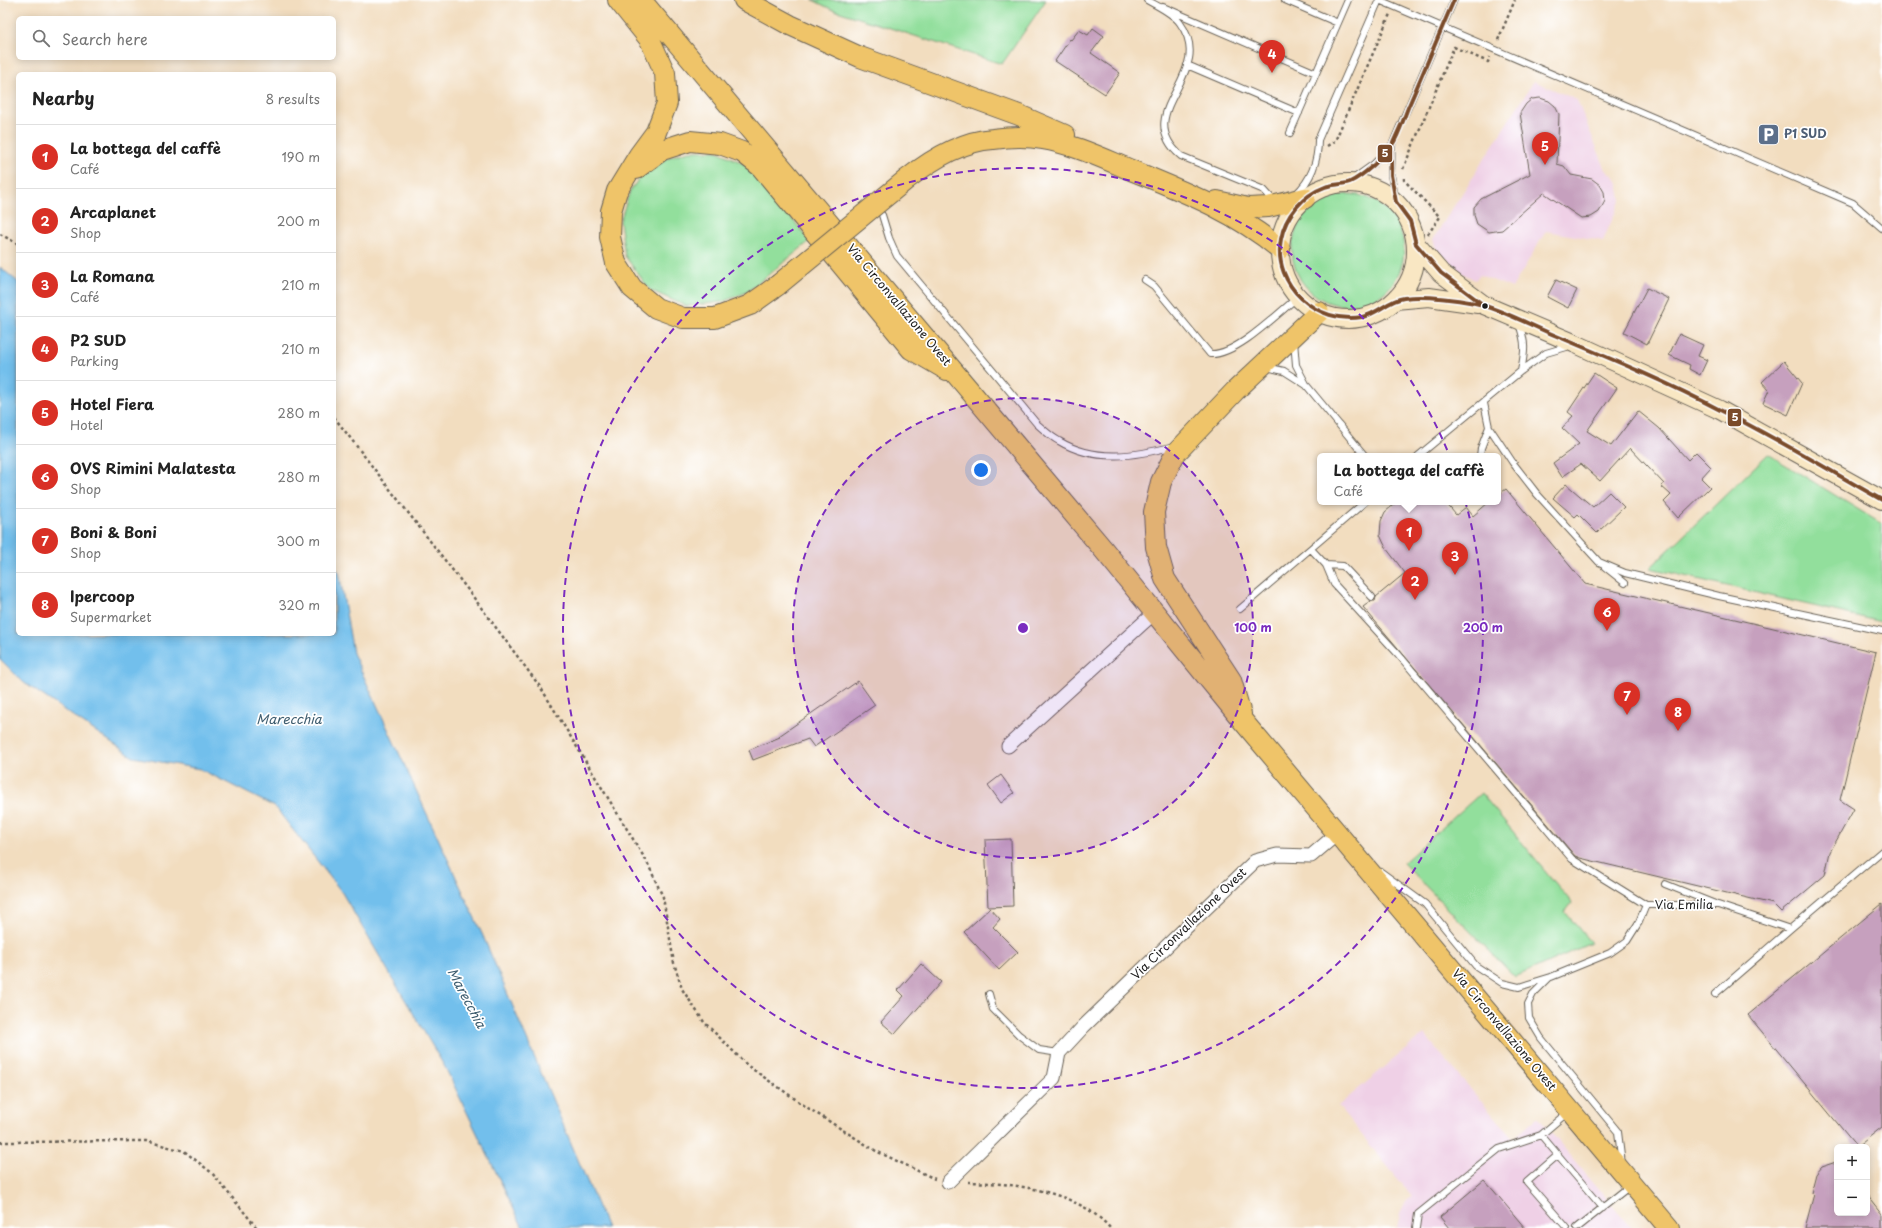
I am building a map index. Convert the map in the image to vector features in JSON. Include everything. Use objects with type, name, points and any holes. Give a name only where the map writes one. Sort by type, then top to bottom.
[{"type":"main road","points":[[618,0],[650,40],[665,73],[667,103],[656,132],[639,155],[617,192],[611,211],[610,237],[616,263],[632,288],[656,308],[683,318],[715,318],[750,305],[778,285],[906,179],[931,161],[961,147],[992,138],[1040,138],[1073,146],[1201,198],[1257,230],[1280,249]]},
{"type":"main road","name":"Via Circonvallazione Ovest","points":[[641,0],[960,378],[1103,549],[1242,720],[1338,832],[1669,1228]]},
{"type":"main road","points":[[744,0],[790,25],[860,57],[1019,115],[1061,133],[1104,159]]},
{"type":"main road","points":[[628,175],[662,150],[690,141],[720,144],[742,152],[760,167],[912,349],[960,378]]},
{"type":"main road","points":[[1201,198],[1248,208],[1291,201],[1326,186],[1349,182],[1372,187],[1396,202],[1422,239],[1441,273],[1484,305],[1576,344],[1720,410],[1882,500]]},
{"type":"main road","points":[[1291,201],[1292,212],[1283,230],[1280,249],[1282,266],[1288,283],[1298,297],[1319,312],[1338,318],[1359,318],[1378,312],[1395,300],[1408,284],[1422,239]]},
{"type":"main road","points":[[1395,300],[1429,297],[1484,305]]},
{"type":"main road","points":[[1242,720],[1232,680],[1165,579],[1156,547],[1154,512],[1161,482],[1175,454],[1259,367],[1319,312]]},
{"type":"street","points":[[1008,746],[1154,613]]},
{"type":"street","name":"Via Circonvallazione Ovest","points":[[1059,1053],[1084,1026],[1255,861],[1277,855],[1312,856],[1338,832]]},
{"type":"street","points":[[948,1182],[1054,1078],[1059,1053]]},
{"type":"lane","points":[[1147,0],[1179,22],[1187,36],[1190,56],[1183,80],[1163,118],[1164,134],[1170,147],[1181,156],[1291,201],[1300,191],[1311,174],[1318,151],[1318,140],[1379,0],[1853,203],[1882,228]]},
{"type":"lane","points":[[1147,0],[1316,73]]},
{"type":"lane","points":[[1285,0],[1338,23]]},
{"type":"lane","points":[[1290,133],[1348,0]]},
{"type":"lane","points":[[1349,182],[1374,164],[1392,145],[1454,0]]},
{"type":"lane","points":[[1187,65],[1299,113]]},
{"type":"lane","points":[[1392,145],[1391,175],[1396,202]]},
{"type":"lane","points":[[882,215],[888,238],[897,256],[1037,424],[1058,441],[1080,451],[1113,456],[1142,454],[1185,443]]},
{"type":"lane","points":[[1145,280],[1154,286],[1210,354],[1216,355],[1247,340],[1298,297]]},
{"type":"lane","points":[[1517,320],[1525,340],[1525,351],[1521,371]]},
{"type":"lane","points":[[1294,335],[1296,365],[1307,386],[1363,453]]},
{"type":"lane","points":[[1422,453],[1521,371],[1546,353],[1576,344]]},
{"type":"lane","points":[[1259,367],[1273,367],[1284,371],[1307,386]]},
{"type":"lane","points":[[1484,403],[1489,427],[1537,494],[1599,562],[1625,583]]},
{"type":"lane","points":[[1480,453],[1489,427]]},
{"type":"lane","points":[[1240,609],[1362,505]]},
{"type":"lane","points":[[1311,549],[1326,565],[1334,584],[1398,654],[1572,859],[1646,905],[1639,922],[1627,941],[1610,953],[1551,977],[1520,987],[1502,983],[1476,966],[1425,904],[1357,855]]},
{"type":"lane","points":[[1599,562],[1625,573],[1719,596],[1882,631]]},
{"type":"lane","points":[[1326,565],[1343,566],[1372,597]]},
{"type":"lane","points":[[1715,994],[1882,852]]},
{"type":"lane","points":[[1665,884],[1718,905]]},
{"type":"lane","name":"Via Emilia","points":[[1646,905],[1718,905],[1790,929]]},
{"type":"lane","points":[[1551,977],[1533,994],[1528,1004],[1529,1018],[1540,1038],[1618,1132],[1628,1178],[1603,1208],[1578,1228]]},
{"type":"lane","points":[[989,994],[993,1009],[1019,1035],[1039,1050],[1059,1053]]},
{"type":"lane","points":[[1416,1228],[1418,1214],[1499,1149],[1541,1135],[1570,1110]]},
{"type":"lane","points":[[1541,1135],[1603,1208]]},
{"type":"lane","points":[[1558,1155],[1527,1182],[1567,1228]]},
{"type":"path","points":[[1422,239],[1440,217],[1404,180],[1403,169],[1454,47],[1488,62],[1515,0]]},
{"type":"path","points":[[1318,151],[1335,141],[1394,6]]},
{"type":"path","points":[[0,234],[16,243]]},
{"type":"path","points":[[336,420],[468,590],[541,688],[647,862],[663,897],[674,963],[682,989],[704,1022],[748,1066],[808,1108],[876,1151],[931,1179],[948,1182],[984,1182],[1042,1191],[1078,1203],[1110,1228]]},
{"type":"path","points":[[0,1142],[146,1140],[184,1151],[212,1173],[257,1228]]},
{"type":"shaded area","points":[[1534,81],[1577,100],[1606,170],[1615,177],[1618,183],[1621,199],[1603,241],[1546,231],[1512,288],[1480,275],[1475,280],[1458,271],[1436,249],[1433,239]]},
{"type":"shaded area","points":[[1424,1034],[1513,1139],[1538,1117],[1631,1228],[1397,1228],[1400,1214],[1406,1202],[1412,1196],[1338,1106]]},
{"type":"green space","points":[[813,0],[1046,0],[1002,64],[831,9]]},
{"type":"green space","points":[[689,151],[717,151],[749,166],[810,241],[747,292],[722,302],[686,306],[650,290],[625,256],[620,221],[630,191],[644,172],[666,158]]},
{"type":"green space","points":[[1348,194],[1369,198],[1388,210],[1400,229],[1404,250],[1400,271],[1388,290],[1369,302],[1348,306],[1327,302],[1308,290],[1296,271],[1292,250],[1296,229],[1308,210],[1327,198]]},
{"type":"green space","points":[[1768,454],[1882,524],[1882,622],[1650,568]]},
{"type":"green space","points":[[1481,793],[1572,903],[1565,912],[1591,943],[1515,977],[1403,863]]},
{"type":"water","name":"Marecchia","points":[[0,267],[16,280],[16,636],[336,636],[336,568],[339,572],[353,653],[483,936],[607,1228],[523,1228],[446,1069],[341,891],[275,807],[200,769],[133,757],[23,682],[0,659]]},
{"type":"building","points":[[1093,28],[1104,36],[1091,53],[1120,73],[1105,94],[1055,61],[1070,39],[1071,40],[1079,30],[1088,35]]},
{"type":"building","points":[[1540,98],[1549,101],[1555,106],[1559,114],[1557,164],[1564,166],[1571,175],[1592,179],[1600,185],[1604,192],[1605,201],[1599,212],[1591,217],[1581,218],[1544,193],[1502,230],[1489,232],[1477,224],[1474,215],[1474,207],[1481,199],[1530,174],[1520,113],[1526,104],[1532,99]]},
{"type":"building","points":[[1556,280],[1577,290],[1568,308],[1547,297]]},
{"type":"building","points":[[1647,288],[1669,299],[1647,344],[1624,332]]},
{"type":"building","points":[[1679,334],[1703,345],[1698,356],[1707,360],[1700,375],[1689,369],[1690,365],[1669,355]]},
{"type":"building","points":[[1784,361],[1802,383],[1788,415],[1763,403],[1769,390],[1762,382]]},
{"type":"building","points":[[1594,373],[1617,388],[1587,431],[1611,446],[1638,411],[1659,428],[1688,460],[1696,452],[1711,467],[1701,478],[1710,487],[1678,518],[1664,502],[1671,495],[1661,486],[1664,484],[1630,448],[1600,481],[1581,464],[1562,477],[1553,463],[1579,444],[1562,428],[1573,416],[1568,412]]},
{"type":"building","points":[[1566,484],[1593,507],[1609,492],[1624,507],[1597,533],[1578,514],[1575,517],[1553,498]]},
{"type":"building","points":[[1506,489],[1585,584],[1876,652],[1840,800],[1854,809],[1830,852],[1825,875],[1781,912],[1773,904],[1575,856],[1363,607],[1371,601],[1375,601],[1376,597],[1405,573],[1386,548],[1380,535],[1381,521],[1385,512],[1393,505],[1448,505],[1456,515],[1466,507],[1473,516],[1486,505],[1501,505],[1501,493]]},
{"type":"building","points":[[858,681],[875,705],[814,747],[808,739],[753,760],[749,750],[780,737],[779,736]]},
{"type":"building","points":[[1001,775],[1014,793],[1001,803],[988,785]]},
{"type":"building","points":[[1011,839],[1013,906],[988,907],[985,840]]},
{"type":"building","points":[[1882,904],[1882,1127],[1861,1144],[1855,1144],[1748,1015]]},
{"type":"building","points":[[990,908],[1000,919],[993,927],[1018,952],[999,970],[964,932]]},
{"type":"building","points":[[921,964],[941,982],[895,1034],[881,1022],[904,996],[898,990]]},
{"type":"building","points":[[1834,1163],[1834,1216],[1870,1216],[1870,1199],[1882,1214],[1882,1228],[1805,1228],[1814,1194],[1811,1193],[1816,1174],[1822,1167]]},
{"type":"building","points":[[1484,1180],[1525,1228],[1449,1228],[1440,1217]]},
{"type":"transit line","name":"5","points":[[1454,0],[1392,145],[1373,166],[1355,179],[1347,183],[1325,187],[1309,195],[1296,207],[1286,222],[1281,239],[1280,256],[1284,272],[1291,286],[1302,299],[1315,308],[1330,315],[1346,318],[1362,317],[1373,313],[1393,301],[1412,297],[1457,300],[1486,306],[1517,318],[1682,391],[1742,421],[1882,500]]},
{"type":"transit line","name":"5","points":[[1401,125],[1392,145],[1391,175],[1396,202],[1410,221],[1416,244],[1441,273],[1485,306]]},
{"type":"place","name":"P2 SUD","points":[[1272,73]]},
{"type":"place","name":"P1 SUD","points":[[1768,134]]},
{"type":"place","name":"Hotel Fiera","points":[[1545,165]]},
{"type":"place","name":"La bottega del caffè","points":[[1409,551]]},
{"type":"place","name":"La Romana","points":[[1455,575]]},
{"type":"place","name":"Arcaplanet","points":[[1415,600]]},
{"type":"place","name":"OVS Rimini Malatesta","points":[[1607,631]]},
{"type":"place","name":"Boni & Boni","points":[[1627,715]]},
{"type":"place","name":"Ipercoop","points":[[1678,731]]}]
